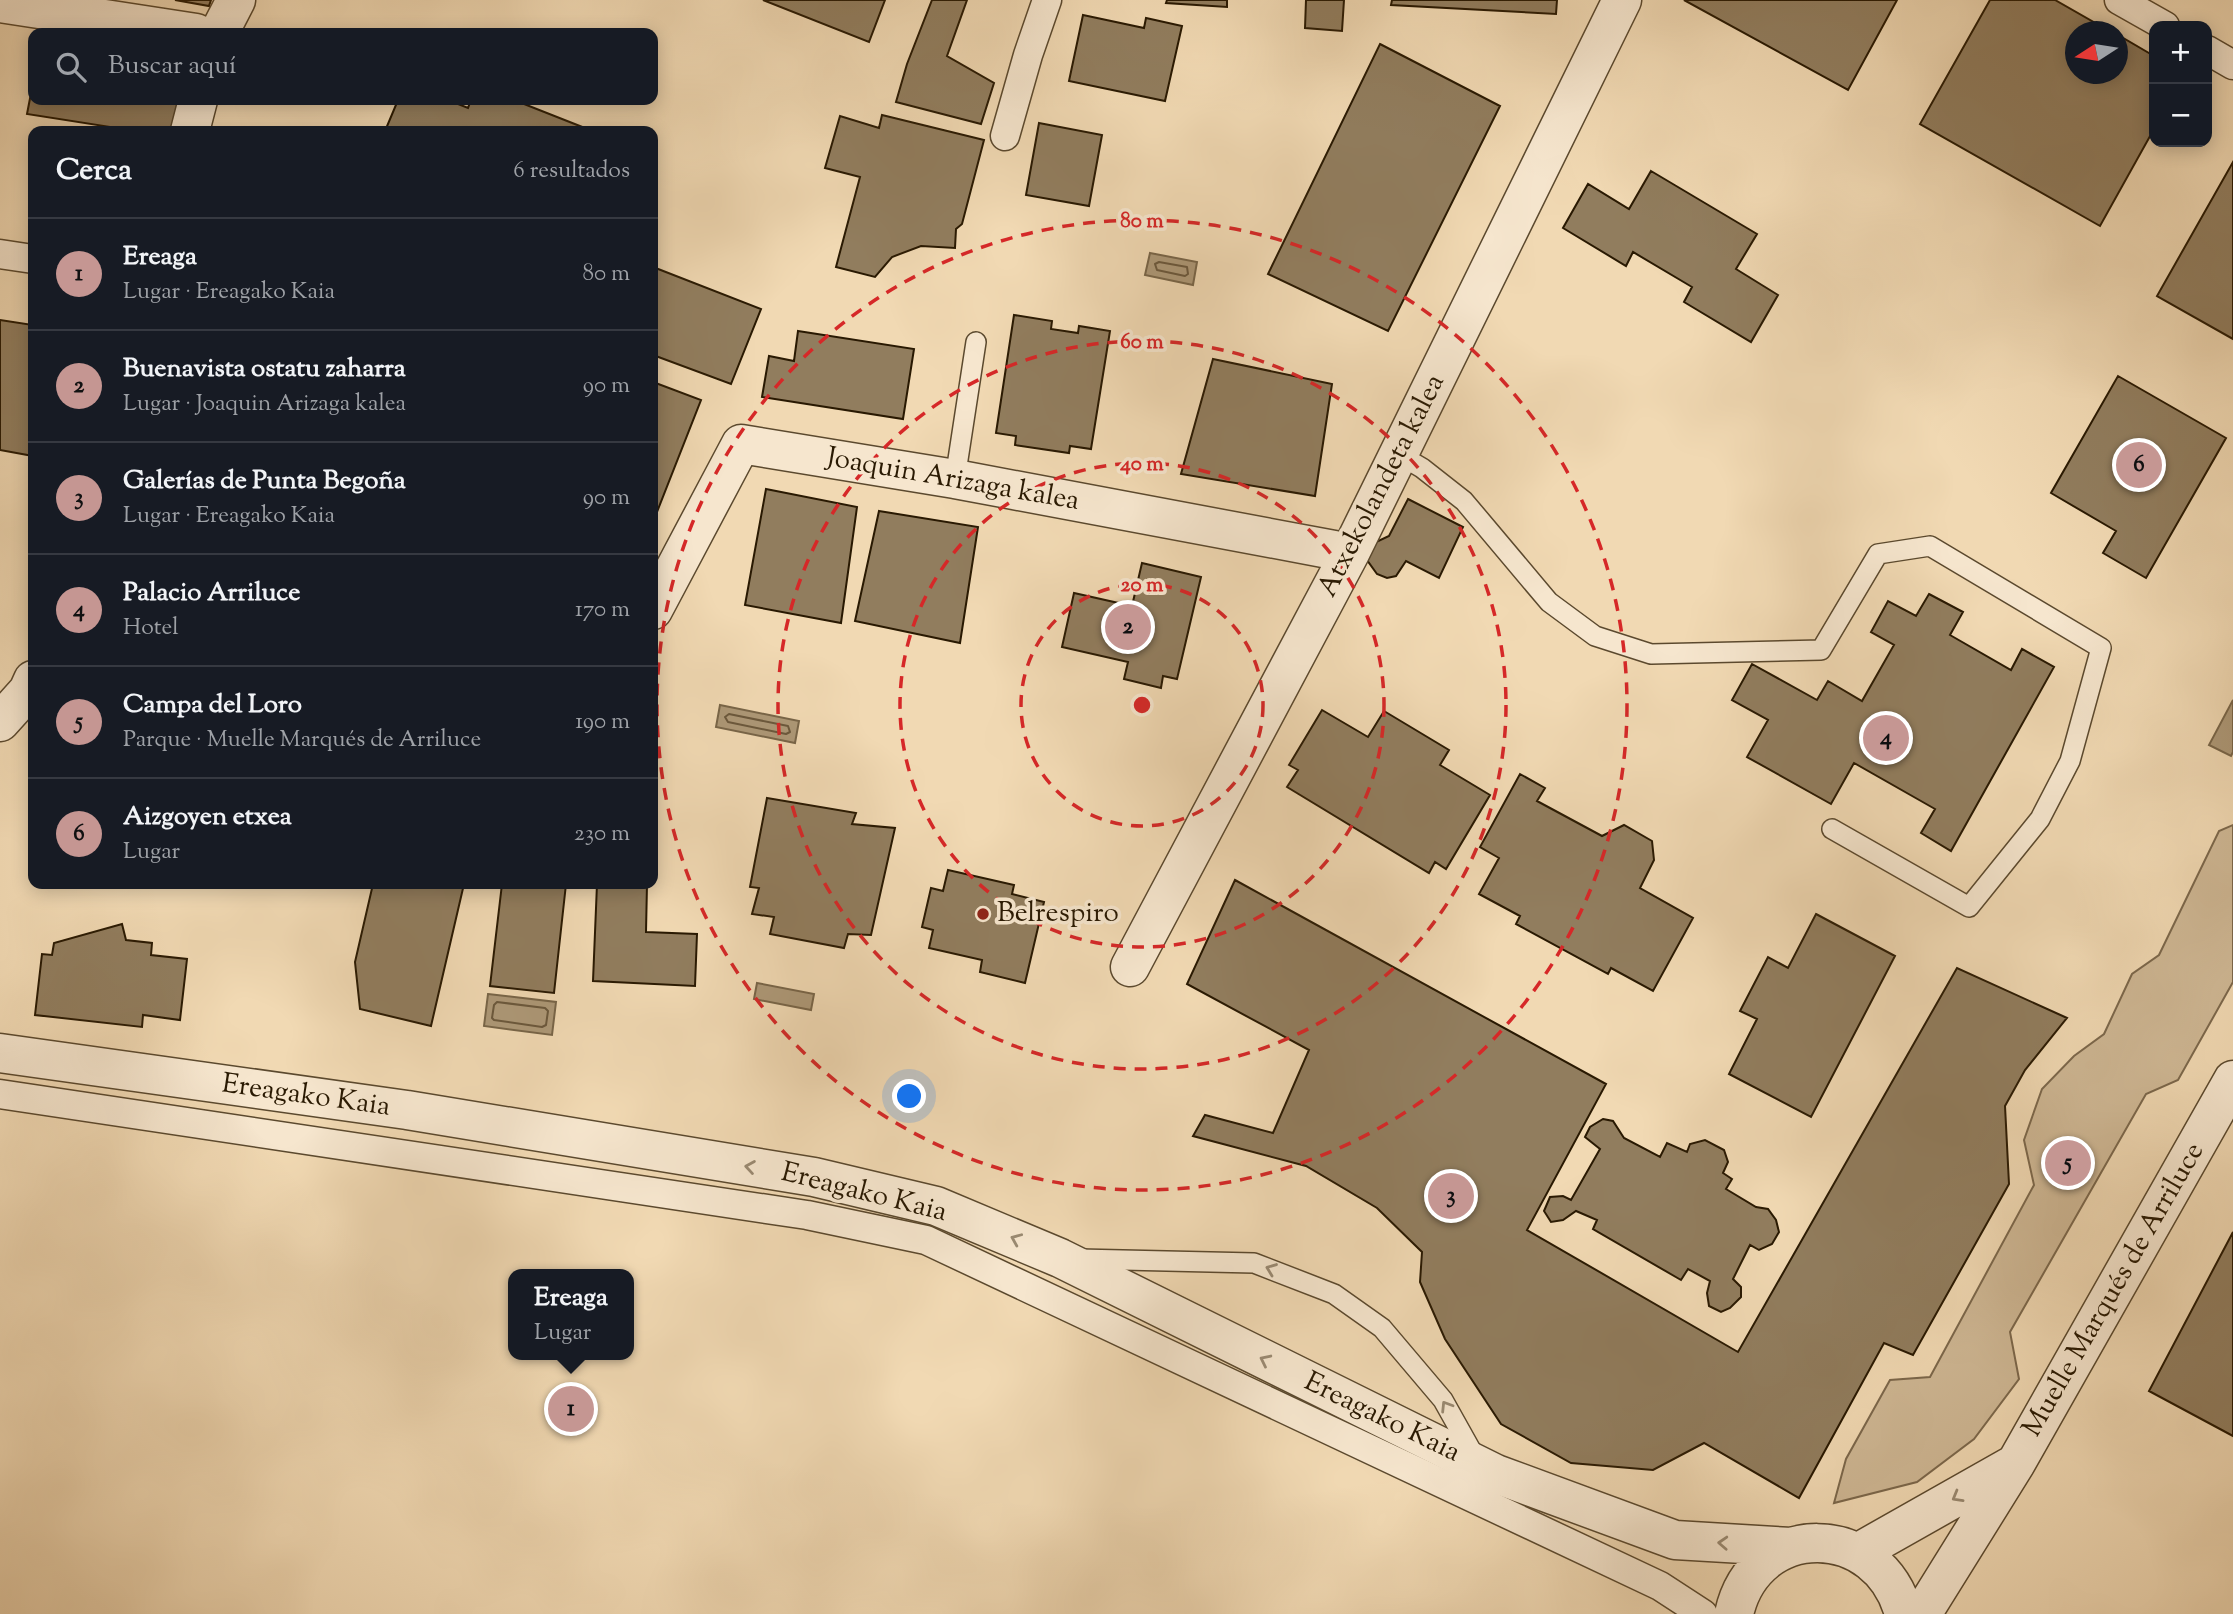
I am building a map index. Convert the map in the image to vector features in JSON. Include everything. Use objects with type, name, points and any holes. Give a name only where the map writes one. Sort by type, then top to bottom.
[{"type":"street","points":[[222,28],[236,0]]},
{"type":"street","points":[[1005,136],[1047,0]]},
{"type":"street","name":"Atxekolandeta kalea","points":[[1130,967],[1350,554],[1622,0]]},
{"type":"street","points":[[2119,0],[2156,21]]},
{"type":"street","points":[[0,3],[163,28]]},
{"type":"street","points":[[2212,53],[2233,65]]},
{"type":"street","points":[[191,126],[197,105]]},
{"type":"street","points":[[0,254],[28,258]]},
{"type":"street","name":"Joaquin Arizaga kalea","points":[[658,598],[741,444],[955,479],[1350,554]]},
{"type":"street","points":[[0,722],[28,691]]},
{"type":"street","name":"Ereagako Kaia","points":[[0,1053],[407,1110],[814,1177],[936,1206],[1060,1258],[1480,1466],[1675,1540],[1791,1547],[1814,1543],[1838,1544],[1859,1552]]},
{"type":"street","name":"Muelle Marqués de Arriluce","points":[[1922,1614],[2016,1463],[2233,1080]]},
{"type":"street","name":"Ereagako Kaia","points":[[0,1094],[807,1215],[926,1240],[1660,1586],[1703,1614]]},
{"type":"street","name":"Muelle Marqués de Arriluce","points":[[1859,1552],[2016,1463]]},
{"type":"street","points":[[1734,1614],[1741,1591],[1753,1573],[1770,1558],[1791,1547]]},
{"type":"street","points":[[1859,1552],[1879,1566],[1893,1584],[1904,1614]]},
{"type":"lane","points":[[955,479],[976,342]]},
{"type":"lane","points":[[1398,454],[1422,468],[1464,500],[1549,602],[1595,636],[1651,654],[1821,650],[1878,554],[1930,546],[2101,648],[2070,761],[2040,819],[1969,906],[1832,829]]},
{"type":"lane","points":[[1060,1258],[1254,1262],[1334,1294],[1382,1328],[1443,1400],[1480,1466]]},
{"type":"shaded area","points":[[2233,825],[2233,982],[2178,1080],[2146,1094],[2010,1332],[2019,1379],[1974,1439],[1917,1482],[1834,1503],[1846,1459],[1890,1380],[1930,1377],[2034,1185],[2024,1140],[2042,1089],[2074,1056],[2104,1034],[2132,974],[2159,955],[2219,831]]},
{"type":"water","points":[[1150,253],[1197,262],[1193,285],[1145,275]]},
{"type":"water","points":[[2233,700],[2233,752],[2231,756],[2209,745]]},
{"type":"water","points":[[720,705],[799,721],[795,743],[716,727]]},
{"type":"water","points":[[757,983],[814,994],[811,1010],[754,999]]},
{"type":"water","points":[[488,994],[556,1002],[552,1035],[484,1026]]},
{"type":"building","points":[[175,0],[211,0],[209,6]]},
{"type":"building","points":[[763,0],[885,0],[869,42]]},
{"type":"building","points":[[932,0],[967,0],[947,56],[994,83],[981,124],[896,102],[907,64]]},
{"type":"building","points":[[1167,0],[1227,0],[1227,7],[1166,3]]},
{"type":"building","points":[[1306,0],[1344,0],[1342,31],[1305,28]]},
{"type":"building","points":[[1392,0],[1557,0],[1556,14],[1391,5]]},
{"type":"building","points":[[1684,0],[1897,0],[1848,90]]},
{"type":"building","points":[[1990,0],[2055,0],[2092,21],[2065,21],[2065,84],[2128,84],[2128,41],[2149,53],[2149,138],[2100,226],[1920,124]]},
{"type":"building","points":[[1083,15],[1144,28],[1146,18],[1182,26],[1165,101],[1069,81]]},
{"type":"building","points":[[1380,44],[1500,106],[1388,331],[1268,274]]},
{"type":"building","points":[[29,105],[182,105],[177,126],[104,126],[27,114]]},
{"type":"building","points":[[396,105],[460,105],[468,108],[469,105],[527,105],[580,126],[387,126]]},
{"type":"building","points":[[882,115],[984,140],[962,224],[956,229],[955,248],[921,246],[892,257],[875,277],[836,267],[860,177],[825,168],[840,116],[879,128]]},
{"type":"building","points":[[1039,123],[1102,135],[1089,206],[1026,195]]},
{"type":"building","points":[[2233,162],[2233,339],[2157,296]]},
{"type":"building","points":[[1651,171],[1757,234],[1736,269],[1778,295],[1751,342],[1684,302],[1692,287],[1633,252],[1626,266],[1563,228],[1588,184],[1629,209]]},
{"type":"building","points":[[658,269],[761,309],[731,384],[658,357]]},
{"type":"building","points":[[1014,315],[1052,321],[1051,329],[1078,333],[1079,326],[1110,331],[1091,449],[1070,446],[1069,453],[1015,445],[1016,436],[996,433]]},
{"type":"building","points":[[0,320],[28,324],[28,455],[0,450]]},
{"type":"building","points":[[798,331],[914,349],[903,419],[762,397],[769,356],[794,361]]},
{"type":"building","points":[[1213,359],[1332,384],[1315,496],[1181,474]]},
{"type":"building","points":[[2118,376],[2226,438],[2146,578],[2103,553],[2116,531],[2051,493]]},
{"type":"building","points":[[658,384],[701,400],[658,509]]},
{"type":"building","points":[[766,489],[857,507],[841,623],[745,605]]},
{"type":"building","points":[[1408,499],[1463,527],[1439,578],[1406,561],[1396,576],[1387,578],[1377,574],[1367,560],[1374,543],[1389,536]]},
{"type":"building","points":[[879,511],[978,527],[960,643],[855,621]]},
{"type":"building","points":[[1142,563],[1201,577],[1177,679],[1163,676],[1161,688],[1124,679],[1128,662],[1062,647],[1074,593],[1132,606]]},
{"type":"building","points":[[1929,594],[1963,612],[1950,635],[2011,670],[2022,649],[2054,667],[1951,851],[1921,833],[1935,809],[1854,763],[1831,804],[1747,757],[1768,720],[1732,700],[1752,664],[1817,700],[1828,681],[1862,701],[1894,645],[1871,632],[1888,601],[1916,616]]},
{"type":"building","points":[[1322,710],[1368,737],[1384,711],[1449,750],[1440,765],[1490,795],[1446,869],[1435,862],[1429,873],[1287,787],[1298,770],[1289,765]]},
{"type":"building","points":[[1520,774],[1545,788],[1537,801],[1602,836],[1624,825],[1652,841],[1654,860],[1640,888],[1693,918],[1653,991],[1611,968],[1608,974],[1516,924],[1520,916],[1479,894],[1499,858],[1480,847]]},
{"type":"building","points":[[767,798],[856,813],[852,824],[895,828],[871,935],[848,934],[844,948],[770,934],[774,917],[752,914],[759,888],[750,887]]},
{"type":"building","name":"Belrespiro","points":[[948,870],[1014,885],[1012,894],[1044,902],[1025,983],[980,972],[982,960],[929,948],[933,930],[922,927],[931,888],[943,891]]},
{"type":"building","points":[[1235,880],[1606,1084],[1527,1230],[1738,1352],[1957,968],[2067,1018],[2025,1070],[2005,1106],[2009,1184],[1913,1355],[1884,1343],[1799,1498],[1704,1443],[1653,1470],[1571,1463],[1501,1424],[1445,1339],[1420,1282],[1422,1252],[1377,1208],[1306,1166],[1193,1136],[1205,1115],[1273,1133],[1309,1050],[1187,984]]},
{"type":"building","points":[[372,889],[463,889],[431,1026],[360,1009],[355,962]]},
{"type":"building","points":[[501,889],[565,889],[554,993],[490,986]]},
{"type":"building","points":[[597,889],[647,889],[646,932],[697,934],[695,986],[593,981]]},
{"type":"building","points":[[1816,914],[1895,956],[1811,1117],[1729,1074],[1757,1019],[1740,1011],[1768,957],[1788,968]]},
{"type":"building","points":[[122,924],[126,940],[152,943],[151,955],[187,959],[180,1020],[143,1015],[142,1027],[35,1015],[42,954],[52,955],[54,943]]},
{"type":"building","points":[[1603,1119],[1613,1121],[1624,1138],[1660,1157],[1667,1143],[1687,1152],[1690,1144],[1705,1140],[1724,1150],[1728,1162],[1723,1173],[1732,1179],[1726,1189],[1756,1207],[1768,1209],[1776,1220],[1779,1232],[1772,1244],[1759,1250],[1750,1245],[1733,1279],[1741,1287],[1741,1297],[1730,1308],[1721,1312],[1709,1306],[1707,1293],[1710,1281],[1688,1269],[1681,1280],[1593,1229],[1597,1220],[1576,1211],[1563,1220],[1551,1222],[1544,1211],[1550,1197],[1563,1196],[1571,1200],[1600,1149],[1585,1137],[1590,1127]]},
{"type":"building","points":[[2233,1232],[2233,1436],[2149,1391]]},
{"type":"place","name":"Aizgoyen etxea","points":[[2139,465]]},
{"type":"place","name":"Buenavista ostatu zaharra","points":[[1128,627]]},
{"type":"place","name":"Palacio Arriluce","points":[[1886,738]]},
{"type":"place","name":"Belrespiro","points":[[983,914]]},
{"type":"place","name":"Campa del Loro","points":[[2068,1163]]},
{"type":"place","name":"Galerías de Punta Begoña","points":[[1451,1196]]},
{"type":"place","name":"Ereaga","points":[[571,1409]]}]
